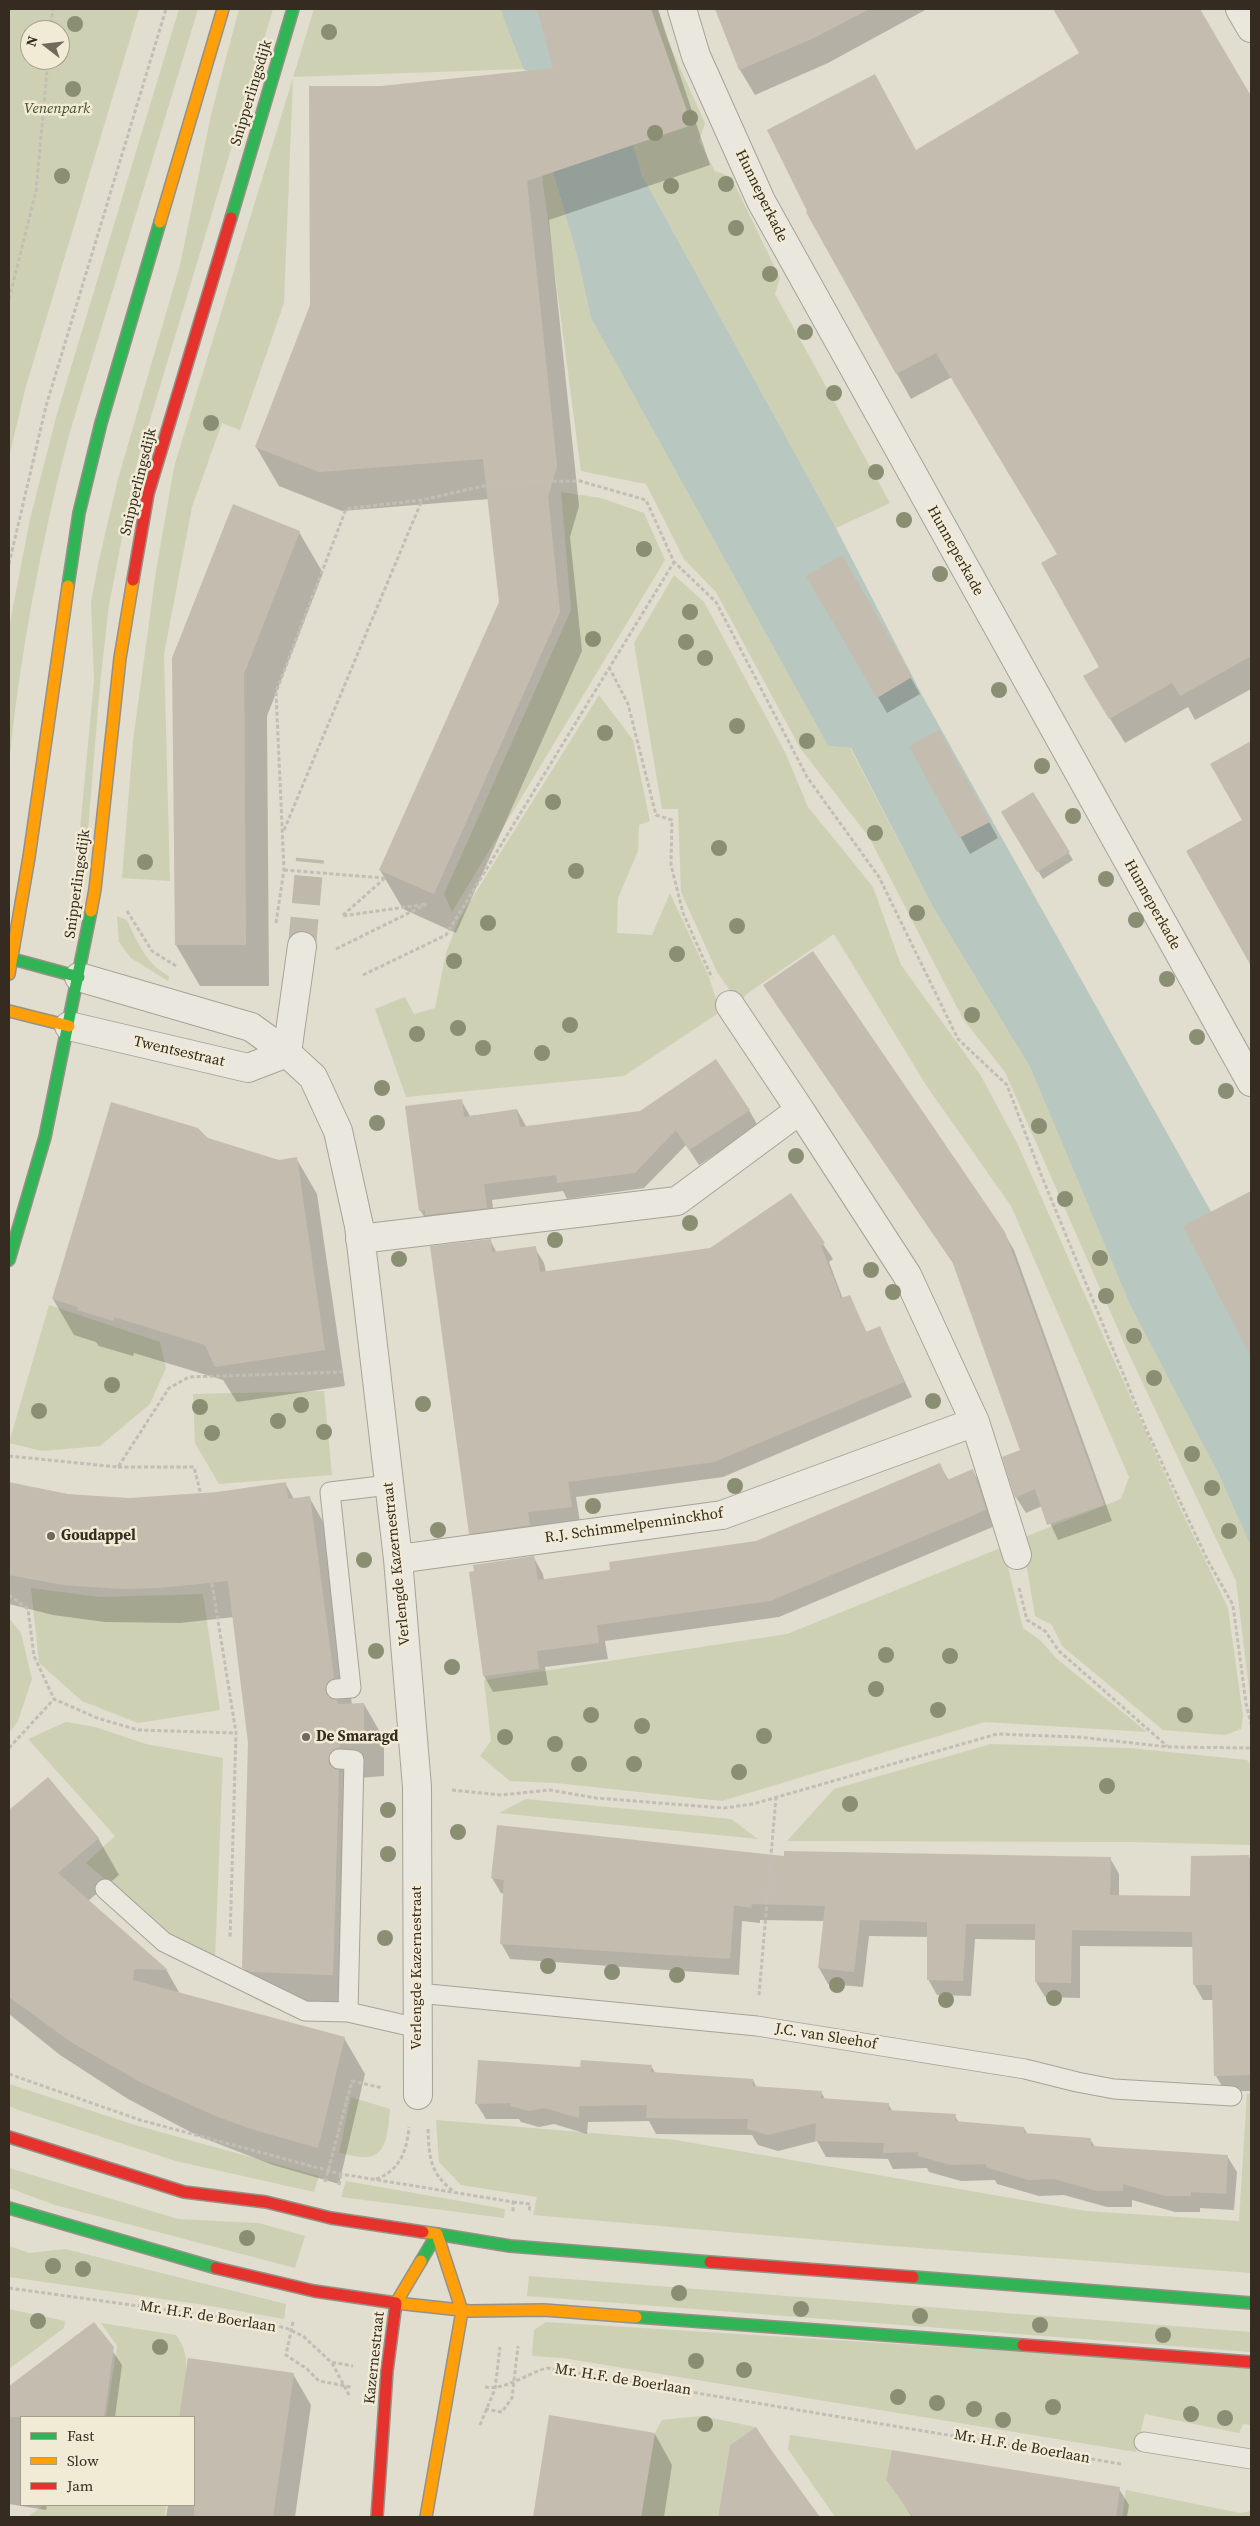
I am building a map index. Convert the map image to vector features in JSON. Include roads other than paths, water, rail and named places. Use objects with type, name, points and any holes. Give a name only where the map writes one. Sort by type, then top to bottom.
[{"type":"main road","points":[[9,974],[10,958],[29,857],[79,513],[101,422],[223,9]]},
{"type":"main road","name":"Snipperlingsdijk","points":[[9,1260],[45,1137],[79,977],[95,889],[120,658],[148,494],[293,9]]},
{"type":"main road","points":[[10,958],[79,977]]},
{"type":"main road","points":[[9,1011],[69,1026]]},
{"type":"main road","points":[[9,2137],[184,2192],[266,2202],[331,2218],[510,2246],[1251,2303]]},
{"type":"main road","points":[[9,2208],[203,2265],[314,2291],[396,2303],[503,2314],[544,2310],[1251,2362]]},
{"type":"main road","points":[[426,2517],[448,2380],[462,2311],[437,2234]]},
{"type":"main road","name":"Kazernestraat","points":[[377,2517],[387,2371],[396,2303],[437,2234]]},
{"type":"street","name":"Hunneperkade","points":[[682,9],[696,56],[761,201],[1251,1082]]},
{"type":"street","points":[[1240,9],[1251,28]]},
{"type":"street","points":[[79,977],[251,1028],[287,1053],[301,957]]},
{"type":"street","points":[[730,1005],[907,1275],[975,1422],[1017,1556]]},
{"type":"street","name":"Twentsestraat","points":[[69,1026],[248,1068],[287,1053]]},
{"type":"street","name":"Verlengde Kazernestraat","points":[[287,1053],[313,1077],[338,1131],[360,1239],[398,1560],[417,1787],[418,2095]]},
{"type":"street","points":[[360,1239],[677,1201],[800,1110]]},
{"type":"street","name":"R.J. Schimmelpenninckhof","points":[[398,1560],[722,1515],[975,1422]]},
{"type":"lane","points":[[336,1689],[351,1688],[330,1492],[389,1485]]},
{"type":"lane","points":[[339,1759],[354,1760],[348,2012]]},
{"type":"lane","points":[[105,1889],[164,1942],[305,2011],[348,2012],[418,2028]]},
{"type":"lane","name":"J.C. van Sleehof","points":[[418,1993],[757,2026],[1025,2069],[1114,2089],[1232,2096]]},
{"type":"lane","points":[[1144,2442],[1251,2458]]},
{"type":"tunnel","points":[[302,946],[310,859]]},
{"type":"place","name":"Goudappel","points":[[51,1536]]},
{"type":"place","name":"De Smaragd","points":[[306,1737]]},
{"type":"park label","name":"Venenpark","points":[[57,109]]}]
